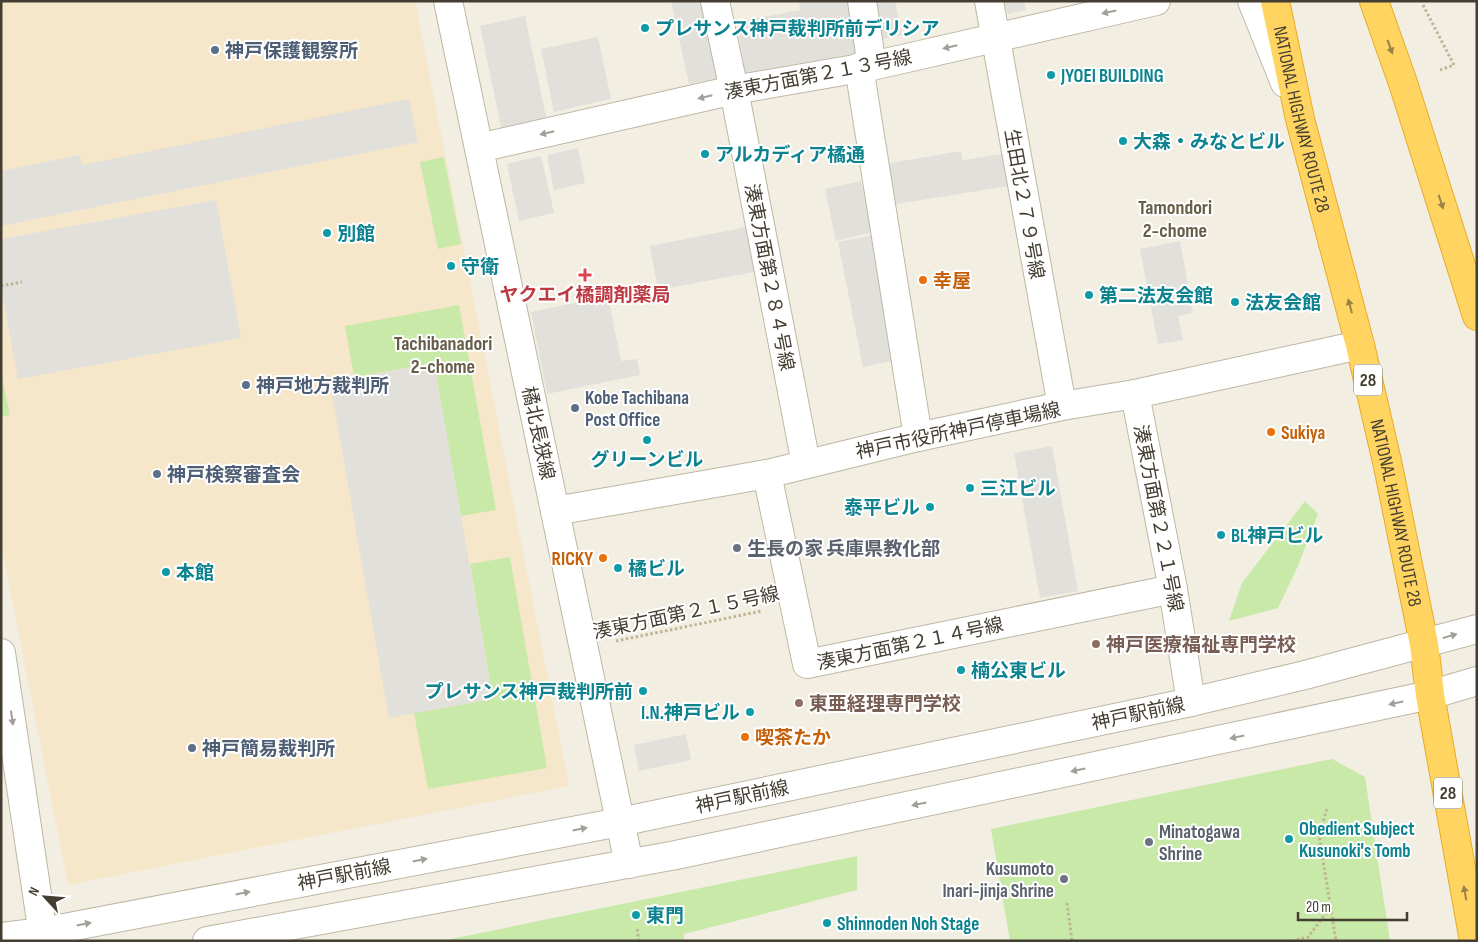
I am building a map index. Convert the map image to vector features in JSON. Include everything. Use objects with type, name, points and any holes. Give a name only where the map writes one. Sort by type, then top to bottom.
[{"type":"highway","name":"NATIONAL HIGHWAY ROUTE 28","points":[[1276,1],[1300,119],[1360,345],[1388,466],[1424,644],[1430,695],[1474,941]]},
{"type":"highway","points":[[1374,1],[1403,83],[1477,316]]},
{"type":"street","name":"橘北長狭線","points":[[448,1],[629,864]]},
{"type":"street","name":"湊東方面第２８４号線","points":[[715,1],[806,464]]},
{"type":"street","points":[[862,1],[866,67],[918,437]]},
{"type":"street","name":"生田北２７９号線","points":[[989,1],[1062,406]]},
{"type":"street","name":"湊東方面第２１３号線","points":[[479,148],[734,90],[866,67],[1156,1]]},
{"type":"street","points":[[1252,1],[1300,119]]},
{"type":"street","name":"神戸市役所神戸停車場線","points":[[555,511],[767,474],[918,437],[1062,406],[1135,394],[1360,345]]},
{"type":"street","name":"湊東方面第２２１号線","points":[[1135,394],[1173,588],[1191,702]]},
{"type":"street","name":"湊東方面第２１４号線","points":[[767,474],[807,664],[1173,588]]},
{"type":"street","name":"神戸駅前線","points":[[1,937],[44,936],[620,822],[1191,702],[1305,675],[1477,629]]},
{"type":"street","points":[[3,669],[44,936]]},
{"type":"street","points":[[207,941],[629,864],[1430,695],[1477,681]]},
{"type":"path","points":[[1423,5],[1454,66],[1440,70]]},
{"type":"path","points":[[1,286],[22,282]]},
{"type":"path","name":"湊東方面第２１５号線","points":[[583,647],[794,604]]},
{"type":"path","points":[[1327,808],[1319,835],[1336,941]]},
{"type":"path","points":[[1312,835],[1319,835]]},
{"type":"path","points":[[1067,903],[1072,941]]},
{"type":"path","points":[[1292,941],[1308,938],[1330,907]]},
{"type":"path","points":[[637,929],[639,941]]},
{"type":"shaded area","name":"神戸地方裁判所","points":[[1,1],[415,1],[569,786],[68,885],[1,543]]},
{"type":"shaded area","points":[[671,1],[705,1],[722,77],[689,84]]},
{"type":"shaded area","points":[[799,1],[850,1],[858,53],[745,73],[737,22],[800,10]]},
{"type":"shaded area","points":[[874,1],[895,1],[902,35],[882,39]]},
{"type":"shaded area","points":[[1004,1],[1024,1],[1026,10],[1008,14]]},
{"type":"shaded area","points":[[525,16],[547,122],[502,131],[480,26]]},
{"type":"shaded area","points":[[598,37],[611,99],[554,112],[541,49]]},
{"type":"shaded area","points":[[409,99],[418,142],[1,226],[1,171],[80,155],[82,165]]},
{"type":"shaded area","points":[[578,148],[585,183],[554,190],[547,155]]},
{"type":"shaded area","points":[[961,151],[963,160],[1003,154],[1008,186],[891,205],[885,164]]},
{"type":"shaded area","points":[[541,156],[554,213],[519,221],[507,164]]},
{"type":"shaded area","points":[[861,181],[872,232],[836,241],[825,189]]},
{"type":"shaded area","points":[[216,200],[241,338],[18,379],[1,287],[1,239]]},
{"type":"shaded area","points":[[751,226],[760,271],[658,290],[650,246]]},
{"type":"shaded area","points":[[875,235],[900,359],[863,367],[838,242]]},
{"type":"shaded area","points":[[1180,241],[1193,313],[1178,316],[1183,340],[1158,344],[1140,249]]},
{"type":"shaded area","points":[[608,296],[621,361],[637,359],[640,375],[547,394],[531,312]]},
{"type":"shaded area","points":[[434,363],[493,699],[389,718],[330,382]]},
{"type":"shaded area","points":[[1052,446],[1078,591],[1040,598],[1014,453]]},
{"type":"shaded area","points":[[686,734],[691,760],[639,771],[634,745]]},
{"type":"green space","points":[[444,157],[461,244],[438,249],[420,162]]},
{"type":"green space","points":[[459,305],[496,510],[461,516],[434,363],[354,377],[345,326]]},
{"type":"green space","points":[[1,373],[10,415],[1,417]]},
{"type":"green space","points":[[1305,501],[1318,514],[1298,566],[1278,608],[1229,621],[1242,583]]},
{"type":"green space","points":[[510,557],[547,768],[428,789],[414,713],[493,699],[470,564]]},
{"type":"green space","name":"Minatogawa Shrine","points":[[1332,759],[1365,777],[1390,941],[1010,941],[991,829]]},
{"type":"green space","points":[[857,856],[857,890],[684,934],[684,941],[441,941]]},
{"type":"place","name":"プレサンス神戸裁判所前デリシア","points":[[645,28]]},
{"type":"place","name":"神戸保護観察所","points":[[215,50]]},
{"type":"place","name":"JYOEI BUILDING","points":[[1051,75]]},
{"type":"place","name":"大森・みなとビル","points":[[1123,141]]},
{"type":"place","name":"アルカディア橘通","points":[[705,154]]},
{"type":"place","name":"別館","points":[[327,233]]},
{"type":"place","name":"守衛","points":[[451,266]]},
{"type":"place","name":"ヤクエイ橘調剤薬局","points":[[585,275]]},
{"type":"place","name":"幸屋","points":[[923,280]]},
{"type":"place","name":"第二法友会館","points":[[1089,295]]},
{"type":"place","name":"法友会館","points":[[1235,302]]},
{"type":"place","name":"神戸地方裁判所","points":[[246,385]]},
{"type":"place","name":"Kobe Tachibana Post Office","points":[[575,408]]},
{"type":"place","name":"Sukiya","points":[[1271,432]]},
{"type":"place","name":"グリーンビル","points":[[647,440]]},
{"type":"place","name":"神戸検察審査会","points":[[157,474]]},
{"type":"place","name":"三江ビル","points":[[970,488]]},
{"type":"place","name":"泰平ビル","points":[[930,507]]},
{"type":"place","name":"BL神戸ビル","points":[[1221,535]]},
{"type":"place","name":"生長の家 兵庫県教化部","points":[[737,548]]},
{"type":"place","name":"RICKY","points":[[603,558]]},
{"type":"place","name":"橘ビル","points":[[618,568]]},
{"type":"place","name":"本館","points":[[166,572]]},
{"type":"place","name":"神戸医療福祉専門学校","points":[[1096,644]]},
{"type":"place","name":"楠公東ビル","points":[[961,670]]},
{"type":"place","name":"プレサンス神戸裁判所前","points":[[643,691]]},
{"type":"place","name":"東亜経理専門学校","points":[[799,703]]},
{"type":"place","name":"I.N.神戸ビル","points":[[750,712]]},
{"type":"place","name":"喫茶たか","points":[[745,737]]},
{"type":"place","name":"神戸簡易裁判所","points":[[192,748]]},
{"type":"place","name":"Obedient Subject Kusunoki's Tomb","points":[[1289,839]]},
{"type":"place","name":"Minatogawa Shrine","points":[[1149,842]]},
{"type":"place","name":"Kusumoto Inari-jinja Shrine","points":[[1064,879]]},
{"type":"place","name":"東門","points":[[636,915]]},
{"type":"place","name":"Shinnoden Noh Stage","points":[[827,923]]},
{"type":"district","name":"Tamondori 2-chome","points":[[1175,218]]},
{"type":"district","name":"Tachibanadori 2-chome","points":[[443,354]]}]
